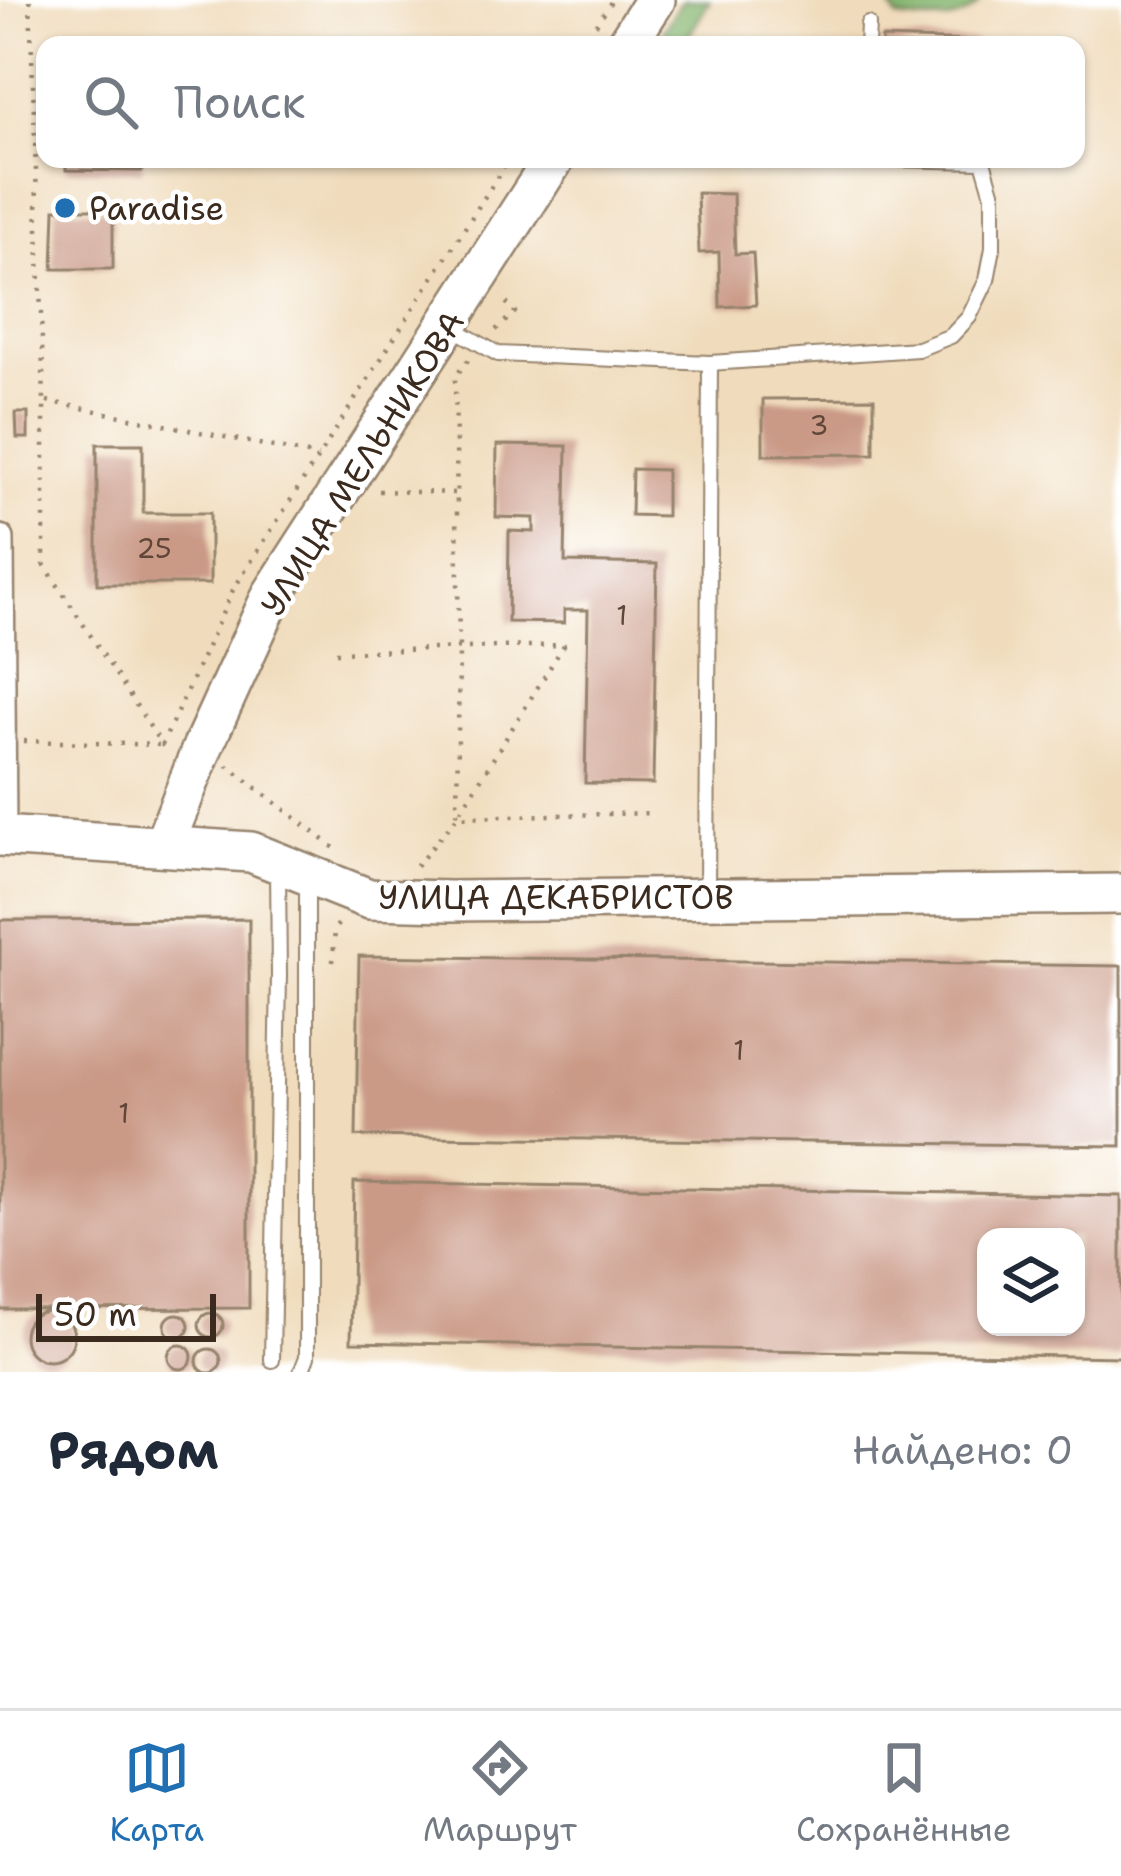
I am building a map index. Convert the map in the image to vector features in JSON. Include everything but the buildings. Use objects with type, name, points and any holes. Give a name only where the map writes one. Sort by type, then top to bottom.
[{"type":"street","points":[[632,36],[655,0]]},
{"type":"street","name":"УЛИЦА МЕЛЬНИКОВА","points":[[164,845],[203,746],[335,464],[465,335],[480,277],[548,168]]},
{"type":"street","points":[[0,539],[1,836]]},
{"type":"street","name":"УЛИЦА ДЕКАБРИСТОВ","points":[[1,836],[250,852],[369,899],[1121,894]]},
{"type":"lane","points":[[867,36],[868,24]]},
{"type":"lane","points":[[465,335],[497,354],[710,363],[918,349],[951,336],[969,317],[987,280],[993,248],[993,196],[985,168]]},
{"type":"lane","points":[[707,898],[710,363]]},
{"type":"lane","points":[[272,1360],[279,976],[292,868]]},
{"type":"lane","points":[[292,868],[307,1357],[301,1372]]},
{"type":"path","points":[[30,0],[44,400],[44,564],[162,745]]},
{"type":"path","points":[[589,36],[612,0]]},
{"type":"path","points":[[162,745],[232,590],[335,464],[504,168]]},
{"type":"path","points":[[457,817],[455,377],[465,335],[515,311],[480,277]]},
{"type":"path","points":[[44,400],[335,464],[374,491],[457,493]]},
{"type":"path","points":[[335,652],[564,645],[457,817],[402,884]]},
{"type":"path","points":[[2,754],[162,745]]},
{"type":"path","points":[[203,746],[340,853]]},
{"type":"path","points":[[457,817],[656,813]]},
{"type":"green space","points":[[683,0],[710,0],[688,36],[660,36]]},
{"type":"green space","points":[[887,0],[981,0],[964,15],[932,21],[897,18]]},
{"type":"place","name":"Paradise","points":[[65,208]]}]
